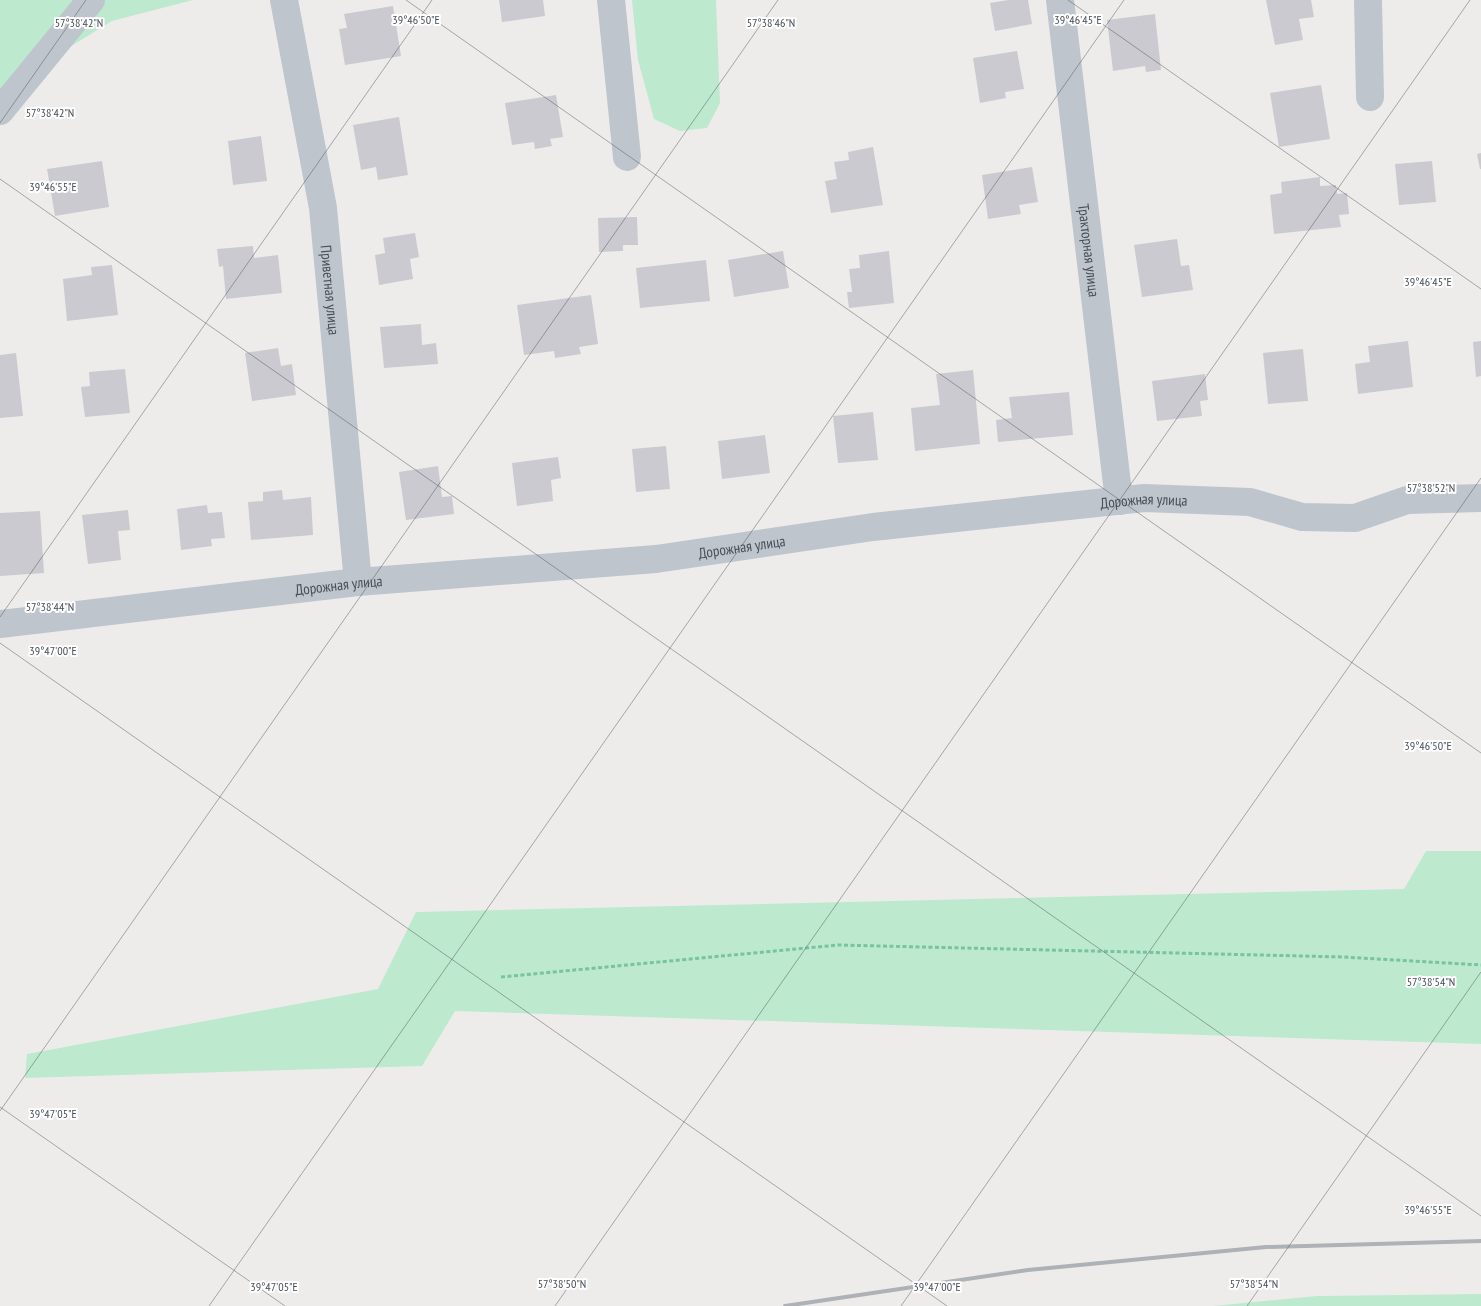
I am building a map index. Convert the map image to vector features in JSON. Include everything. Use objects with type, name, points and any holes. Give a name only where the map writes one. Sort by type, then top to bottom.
[{"type":"street","points":[[0,112],[91,0]]},
{"type":"street","name":"Приветная улица","points":[[284,0],[323,208],[358,582]]},
{"type":"street","points":[[612,0],[627,157]]},
{"type":"street","name":"Тракторная улица","points":[[1060,0],[1119,501]]},
{"type":"street","points":[[1368,0],[1370,97]]},
{"type":"street","name":"Дорожная улица","points":[[0,624],[358,582],[656,559],[873,527],[1144,498],[1250,502],[1302,517],[1355,518],[1407,500],[1481,498]]},
{"type":"path","points":[[501,977],[838,945],[1344,957],[1481,965]]},
{"type":"green space","points":[[0,0],[193,0],[112,21],[0,90]]},
{"type":"green space","points":[[632,0],[716,0],[720,103],[707,128],[680,131],[654,119],[638,60]]},
{"type":"green space","points":[[1426,851],[1481,851],[1481,1044],[455,1011],[422,1066],[25,1078],[27,1054],[378,989],[416,912],[1404,889]]},
{"type":"green space","points":[[1481,1294],[1481,1306],[1213,1306],[1317,1296]]},
{"type":"building","points":[[499,0],[543,0],[545,16],[502,22]]},
{"type":"building","points":[[1008,0],[1028,0],[1032,24],[995,31],[990,3]]},
{"type":"building","points":[[1266,0],[1311,0],[1314,17],[1299,19],[1303,40],[1275,45]]},
{"type":"building","points":[[393,6],[401,56],[345,65],[339,29],[347,28],[344,14]]},
{"type":"building","points":[[1155,14],[1161,70],[1146,72],[1145,66],[1113,71],[1107,20]]},
{"type":"building","points":[[1017,51],[1024,89],[1005,92],[1006,98],[980,103],[973,58]]},
{"type":"building","points":[[1321,85],[1330,139],[1279,147],[1270,93]]},
{"type":"building","points":[[556,95],[563,137],[550,139],[552,146],[535,149],[534,142],[512,145],[505,103]]},
{"type":"building","points":[[399,117],[408,175],[378,180],[376,167],[361,170],[353,125]]},
{"type":"building","points":[[261,136],[267,181],[233,185],[228,141]]},
{"type":"building","points":[[873,147],[883,205],[831,213],[825,181],[837,179],[834,162],[849,160],[848,152]]},
{"type":"building","points":[[1481,153],[1481,169],[1480,169],[1477,154]]},
{"type":"building","points":[[102,161],[109,207],[55,216],[47,169]]},
{"type":"building","points":[[1432,161],[1436,202],[1399,205],[1395,164]]},
{"type":"building","points":[[1032,167],[1038,202],[1019,205],[1021,214],[988,219],[982,175]]},
{"type":"building","points":[[1320,177],[1320,186],[1336,185],[1337,194],[1347,193],[1349,214],[1339,215],[1341,227],[1274,234],[1270,195],[1282,193],[1281,182]]},
{"type":"building","points":[[637,217],[638,245],[623,245],[623,251],[599,252],[598,218]]},
{"type":"building","points":[[415,233],[419,257],[410,259],[413,279],[379,285],[375,255],[385,253],[383,238]]},
{"type":"building","points":[[1177,239],[1181,266],[1189,265],[1193,290],[1142,297],[1134,245]]},
{"type":"building","points":[[253,246],[254,258],[278,255],[282,293],[226,299],[223,266],[219,267],[217,249]]},
{"type":"building","points":[[783,251],[789,288],[734,297],[728,260]]},
{"type":"building","points":[[889,251],[894,303],[849,308],[847,292],[852,292],[849,269],[860,268],[859,255]]},
{"type":"building","points":[[706,260],[710,301],[640,308],[636,268]]},
{"type":"building","points":[[112,265],[118,315],[67,321],[63,279],[92,275],[91,267]]},
{"type":"building","points":[[591,295],[598,344],[579,347],[581,354],[555,358],[554,351],[524,355],[517,305]]},
{"type":"building","points":[[421,324],[422,345],[436,343],[438,364],[384,368],[380,327]]},
{"type":"building","points":[[1408,341],[1413,387],[1358,394],[1355,364],[1370,362],[1368,346]]},
{"type":"building","points":[[1481,341],[1481,376],[1476,377],[1473,342]]},
{"type":"building","points":[[278,348],[281,366],[292,364],[296,395],[252,401],[245,353]]},
{"type":"building","points":[[1303,349],[1308,401],[1268,404],[1263,353]]},
{"type":"building","points":[[16,353],[23,416],[0,418],[0,355]]},
{"type":"building","points":[[125,369],[130,413],[85,417],[81,387],[90,386],[89,372]]},
{"type":"building","points":[[973,370],[980,444],[915,451],[911,408],[940,405],[936,374]]},
{"type":"building","points":[[1205,374],[1208,400],[1200,401],[1202,416],[1157,421],[1152,381]]},
{"type":"building","points":[[1069,392],[1073,435],[998,442],[996,420],[1012,418],[1009,397]]},
{"type":"building","points":[[873,412],[878,460],[838,463],[833,416]]},
{"type":"building","points":[[765,435],[770,473],[722,479],[718,441]]},
{"type":"building","points":[[666,446],[670,489],[636,492],[632,449]]},
{"type":"building","points":[[558,457],[561,478],[551,480],[553,501],[517,506],[512,463]]},
{"type":"building","points":[[438,466],[442,497],[452,496],[454,514],[406,520],[399,472]]},
{"type":"building","points":[[282,490],[283,500],[311,497],[313,535],[251,540],[248,502],[263,501],[263,492]]},
{"type":"building","points":[[207,505],[208,513],[222,512],[225,538],[211,539],[212,546],[181,550],[177,509]]},
{"type":"building","points":[[128,510],[130,530],[118,531],[121,560],[88,564],[82,515]]},
{"type":"building","points":[[40,511],[44,573],[0,576],[0,513]]},
{"type":"railway","points":[[785,1306],[1028,1270],[1266,1247],[1481,1241]]}]
